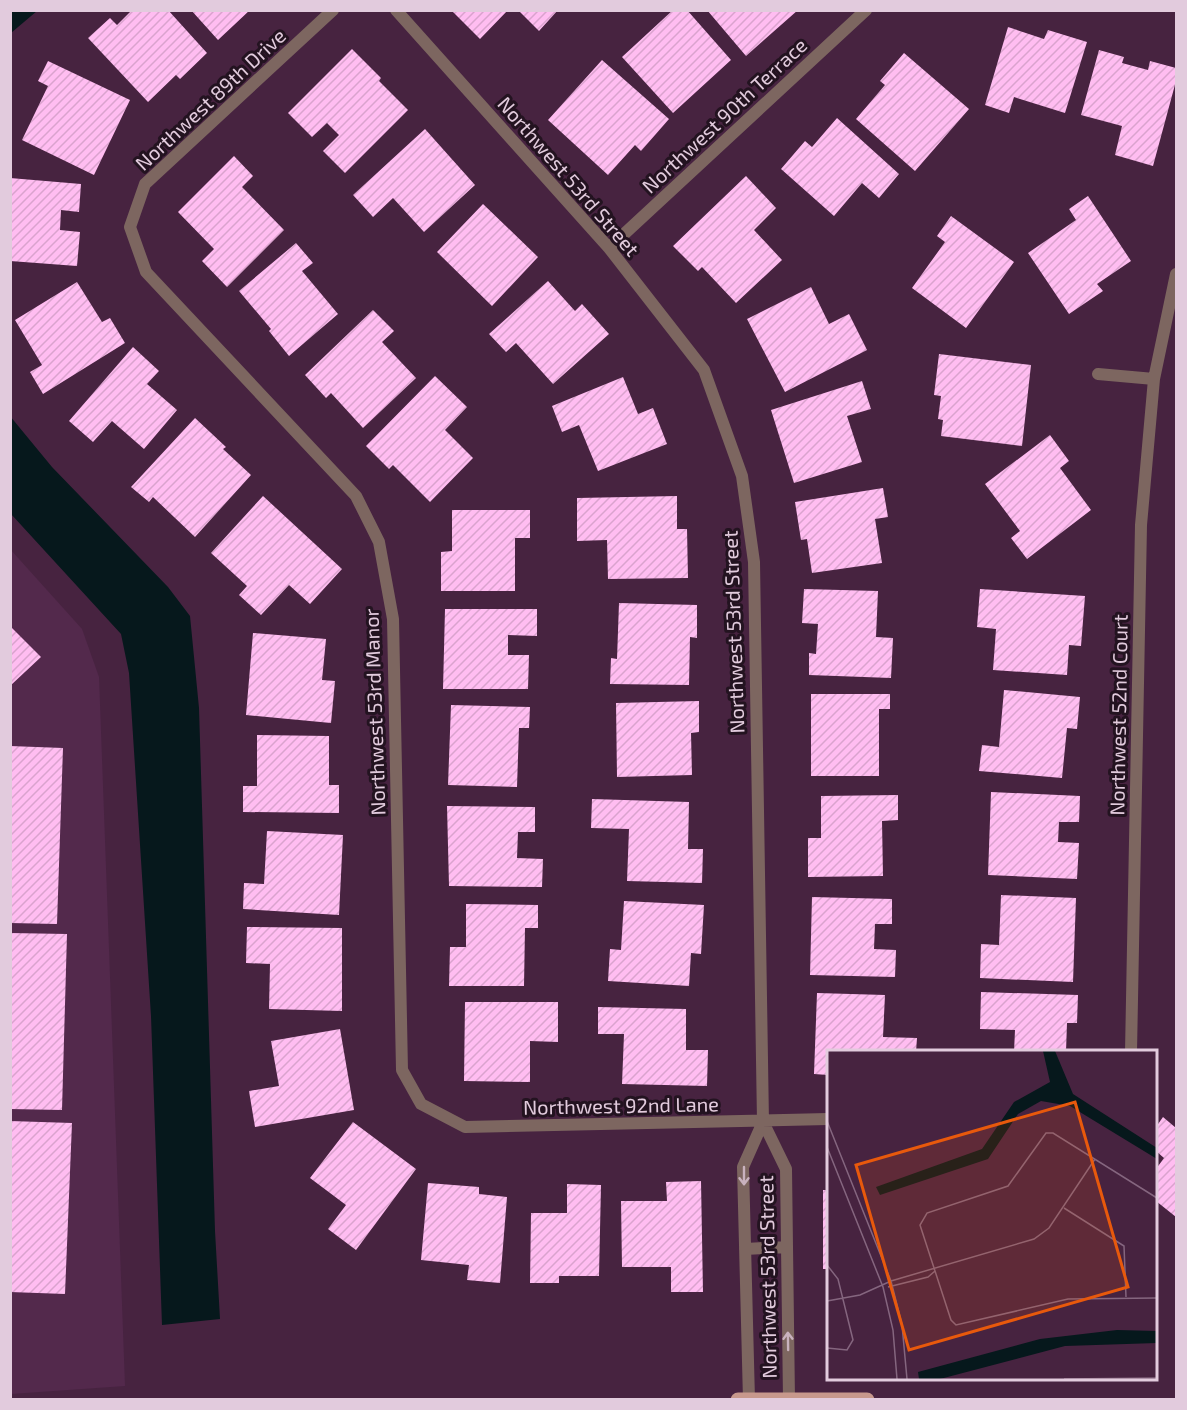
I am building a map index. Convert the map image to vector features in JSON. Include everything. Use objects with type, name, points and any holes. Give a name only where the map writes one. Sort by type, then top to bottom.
[{"type":"main road","points":[[746,1399],[867,1400]]},
{"type":"street","name":"Northwest 89th Drive","points":[[130,227],[145,184],[333,10]]},
{"type":"street","name":"Northwest 53rd Street","points":[[396,10],[609,248],[704,370],[742,476],[754,562],[763,1122],[743,1167],[746,1399]]},
{"type":"street","name":"Northwest 90th Terrace","points":[[609,248],[866,10]]},
{"type":"street","name":"Northwest 53rd Manor","points":[[130,227],[146,272],[356,496],[379,542],[393,619],[402,1070],[421,1104]]},
{"type":"street","name":"Northwest 52nd Court","points":[[1131,1050],[1141,525],[1154,379],[1176,274]]},
{"type":"street","points":[[1098,374],[1154,379]]},
{"type":"street","name":"Northwest 92nd Lane","points":[[421,1104],[465,1128],[827,1119]]},
{"type":"street","name":"Northwest 53rd Street","points":[[763,1122],[786,1169],[789,1399]]},
{"type":"street","points":[[745,1249],[787,1246]]},
{"type":"shaded area","points":[[11,10],[37,10],[37,11],[11,33]]},
{"type":"shaded area","points":[[10,416],[52,467],[168,587],[190,616],[199,708],[215,1231],[220,1319],[162,1325],[151,1016],[129,673],[121,634],[11,514]]},
{"type":"shaded area","points":[[10,549],[82,629],[99,677],[125,1386],[11,1394]]},
{"type":"building","points":[[132,10],[168,10],[207,53],[180,79],[176,75],[148,102],[88,38],[110,18],[117,25]]},
{"type":"building","points":[[191,10],[250,10],[218,40]]},
{"type":"building","points":[[451,10],[508,10],[480,39]]},
{"type":"building","points":[[518,10],[558,10],[539,31]]},
{"type":"building","points":[[673,10],[687,10],[731,60],[673,113],[622,57]]},
{"type":"building","points":[[707,10],[798,10],[746,56]]},
{"type":"building","points":[[1008,27],[1044,39],[1048,30],[1087,42],[1065,113],[1014,97],[1009,113],[985,105]]},
{"type":"building","points":[[352,49],[408,110],[345,173],[323,151],[339,135],[327,123],[312,137],[288,113]]},
{"type":"building","points":[[1099,50],[1124,57],[1122,63],[1148,70],[1150,61],[1176,68],[1176,81],[1153,166],[1115,155],[1122,126],[1081,115]]},
{"type":"building","points":[[904,53],[969,109],[915,171],[856,119],[885,85],[880,81]]},
{"type":"building","points":[[602,60],[669,119],[641,151],[635,145],[608,175],[548,120]]},
{"type":"building","points":[[48,61],[130,100],[94,175],[22,140],[48,86],[38,81]]},
{"type":"building","points":[[837,118],[899,174],[879,198],[862,183],[834,216],[781,169],[805,141],[812,147]]},
{"type":"building","points":[[425,129],[475,185],[424,232],[393,198],[373,217],[353,195]]},
{"type":"building","points":[[234,156],[253,176],[242,187],[284,230],[227,287],[202,261],[214,249],[178,212]]},
{"type":"building","points":[[746,176],[776,208],[754,230],[782,260],[736,303],[702,267],[698,271],[673,246]]},
{"type":"building","points":[[10,178],[81,184],[79,212],[61,210],[60,230],[80,232],[77,266],[10,261]]},
{"type":"building","points":[[1088,196],[1131,261],[1097,284],[1103,291],[1069,314],[1028,253],[1076,220],[1069,209]]},
{"type":"building","points":[[483,204],[538,257],[492,306],[437,252]]},
{"type":"building","points":[[951,216],[1014,262],[966,328],[912,288],[945,242],[937,236]]},
{"type":"building","points":[[296,243],[313,263],[302,271],[338,314],[289,356],[269,331],[271,329],[239,291]]},
{"type":"building","points":[[548,281],[575,311],[582,304],[609,334],[553,384],[516,343],[506,352],[489,334]]},
{"type":"building","points":[[77,282],[102,322],[110,318],[125,343],[43,394],[30,372],[42,365],[15,320]]},
{"type":"building","points":[[811,287],[829,324],[849,314],[867,350],[785,392],[747,319]]},
{"type":"building","points":[[373,310],[394,331],[382,342],[416,378],[363,428],[331,393],[326,398],[305,375]]},
{"type":"building","points":[[133,347],[159,371],[147,384],[177,410],[144,449],[112,421],[93,442],[69,421]]},
{"type":"building","points":[[939,354],[1031,365],[1022,446],[941,436],[943,420],[938,419],[941,396],[934,395]]},
{"type":"building","points":[[435,376],[467,407],[445,430],[473,458],[430,502],[393,465],[389,469],[366,446]]},
{"type":"building","points":[[623,377],[638,414],[653,408],[667,444],[598,471],[579,425],[562,432],[552,406]]},
{"type":"building","points":[[862,381],[871,409],[847,416],[862,462],[794,483],[771,410]]},
{"type":"building","points":[[195,418],[251,475],[195,537],[153,497],[149,502],[131,487]]},
{"type":"building","points":[[1050,435],[1069,461],[1060,468],[1091,510],[1027,559],[1011,538],[1020,531],[985,484]]},
{"type":"building","points":[[883,488],[888,517],[875,519],[882,563],[812,573],[807,539],[801,540],[795,502]]},
{"type":"building","points":[[263,496],[342,569],[310,604],[289,585],[261,615],[239,595],[247,586],[211,553]]},
{"type":"building","points":[[677,496],[677,529],[687,529],[688,578],[608,579],[607,540],[577,541],[577,498]]},
{"type":"building","points":[[452,510],[530,510],[530,538],[515,538],[515,591],[441,591],[441,552],[452,551]]},
{"type":"building","points":[[804,589],[878,591],[876,637],[893,638],[891,678],[809,675],[809,653],[816,654],[818,624],[802,623]]},
{"type":"building","points":[[980,589],[1085,596],[1081,646],[1069,645],[1067,675],[993,670],[996,629],[977,627]]},
{"type":"building","points":[[619,603],[697,605],[697,638],[690,637],[689,685],[610,684],[611,658],[617,659]]},
{"type":"building","points":[[445,609],[537,609],[537,636],[508,635],[508,655],[529,655],[528,689],[443,689]]},
{"type":"building","points":[[10,626],[41,657],[10,686]]},
{"type":"building","points":[[253,633],[326,639],[322,680],[335,681],[331,723],[246,715]]},
{"type":"building","points":[[1004,690],[1080,697],[1077,729],[1067,728],[1062,778],[979,771],[982,745],[999,747]]},
{"type":"building","points":[[811,694],[890,694],[890,709],[879,709],[879,776],[811,776]]},
{"type":"building","points":[[699,701],[699,732],[691,733],[692,775],[617,777],[616,703]]},
{"type":"building","points":[[451,705],[530,707],[529,728],[519,728],[517,787],[448,785]]},
{"type":"building","points":[[257,735],[329,736],[329,785],[339,785],[339,813],[243,812],[243,786],[257,786]]},
{"type":"building","points":[[10,746],[63,748],[57,924],[10,923]]},
{"type":"building","points":[[991,792],[1080,796],[1079,822],[1059,822],[1058,842],[1079,843],[1077,879],[988,875]]},
{"type":"building","points":[[898,795],[898,820],[882,821],[883,876],[808,877],[808,838],[821,838],[821,796]]},
{"type":"building","points":[[592,799],[689,802],[688,849],[703,849],[702,883],[627,881],[629,829],[591,828]]},
{"type":"building","points":[[447,806],[535,807],[535,832],[518,832],[517,858],[543,859],[542,887],[449,886]]},
{"type":"building","points":[[267,831],[343,835],[339,915],[243,909],[244,883],[264,884]]},
{"type":"building","points":[[1001,895],[1076,898],[1073,982],[980,978],[981,944],[999,945]]},
{"type":"building","points":[[812,897],[892,899],[892,924],[875,924],[874,949],[896,950],[895,977],[810,975]]},
{"type":"building","points":[[624,901],[704,905],[701,954],[691,953],[689,986],[608,981],[610,949],[621,950]]},
{"type":"building","points":[[466,904],[538,905],[538,928],[525,928],[524,986],[449,986],[450,947],[466,947]]},
{"type":"building","points":[[247,927],[342,928],[342,1011],[269,1009],[270,964],[246,963]]},
{"type":"building","points":[[10,933],[67,934],[62,1110],[10,1109]]},
{"type":"building","points":[[981,992],[1078,995],[1077,1023],[1067,1023],[1066,1050],[1014,1050],[1015,1030],[980,1029]]},
{"type":"building","points":[[817,993],[885,995],[883,1037],[917,1038],[916,1050],[827,1050],[827,1075],[814,1074]]},
{"type":"building","points":[[465,1002],[558,1002],[558,1042],[530,1041],[530,1082],[464,1081]]},
{"type":"building","points":[[598,1007],[686,1009],[686,1050],[708,1050],[707,1086],[622,1084],[624,1034],[598,1034]]},
{"type":"building","points":[[340,1029],[354,1110],[255,1127],[249,1091],[279,1086],[271,1041]]},
{"type":"building","points":[[1163,1117],[1176,1128],[1176,1217],[1157,1202],[1157,1168],[1164,1158],[1157,1152],[1157,1126]]},
{"type":"building","points":[[10,1121],[72,1123],[65,1294],[10,1292]]},
{"type":"building","points":[[353,1122],[416,1169],[356,1250],[328,1229],[346,1205],[310,1178]]},
{"type":"building","points":[[701,1181],[703,1292],[671,1292],[671,1267],[622,1267],[621,1201],[667,1201],[666,1182]]},
{"type":"building","points":[[428,1183],[479,1187],[479,1194],[507,1197],[500,1283],[467,1280],[469,1265],[421,1260]]},
{"type":"building","points":[[567,1184],[601,1185],[599,1276],[559,1276],[559,1283],[530,1283],[531,1213],[567,1213]]},
{"type":"building","points":[[823,1190],[827,1190],[827,1269],[823,1269]]}]
